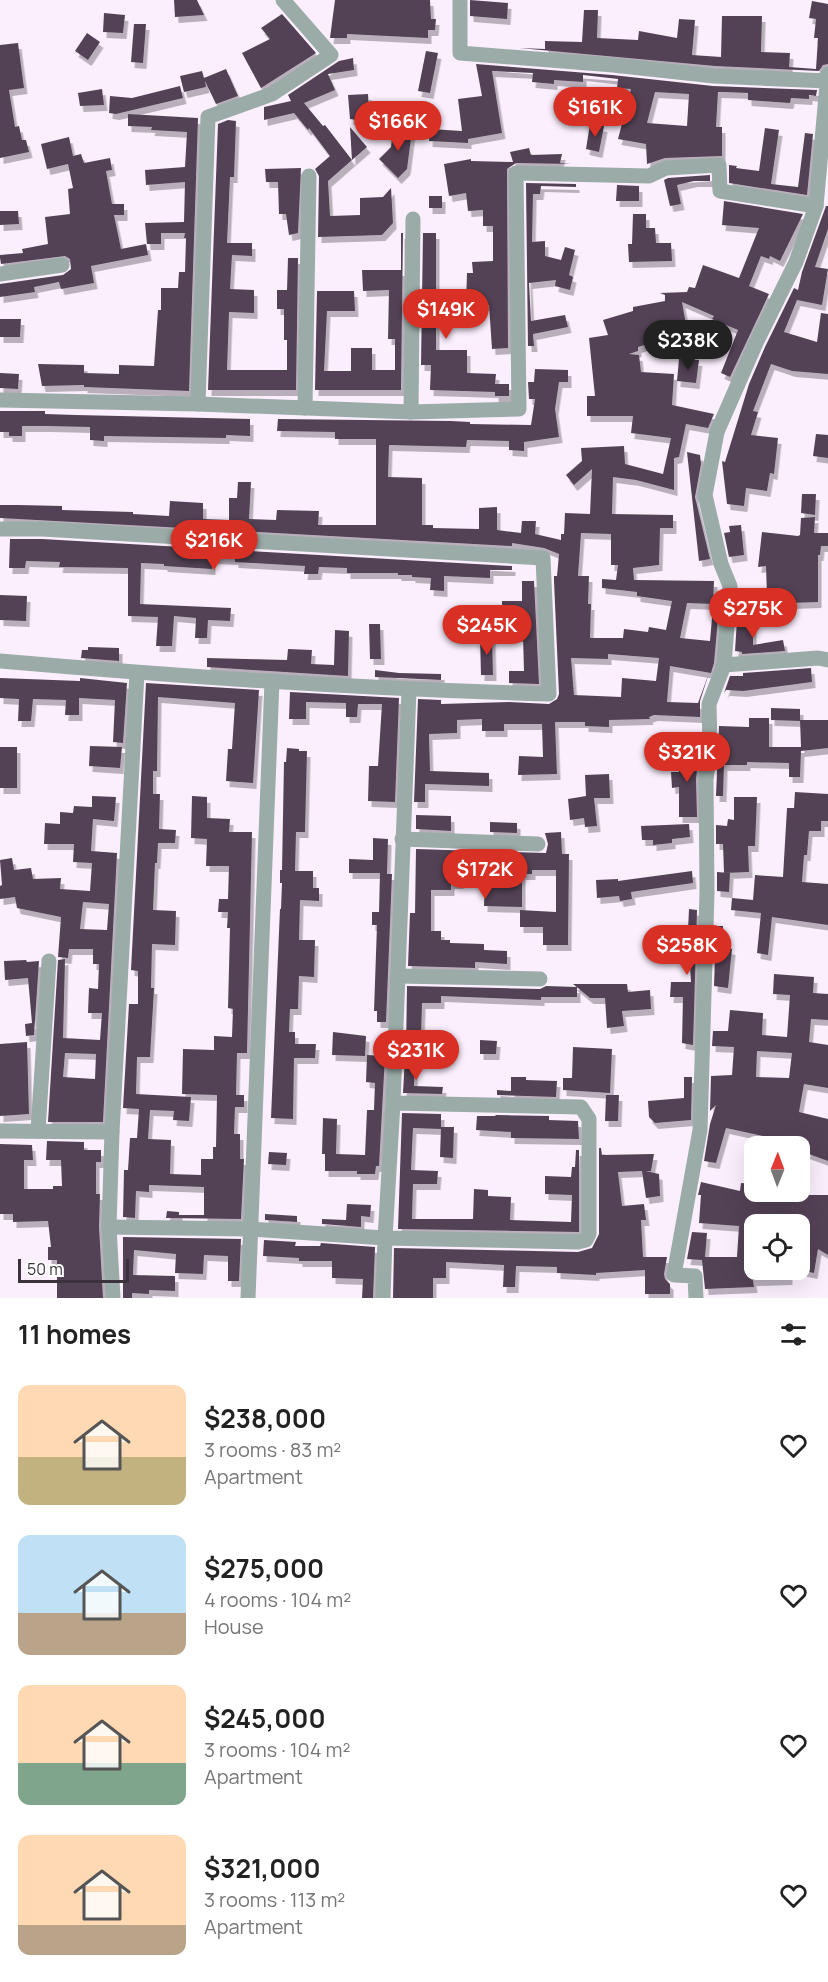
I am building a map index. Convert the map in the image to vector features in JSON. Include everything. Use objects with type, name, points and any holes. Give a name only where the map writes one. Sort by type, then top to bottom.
[{"type":"street","points":[[198,404],[208,117],[272,94],[331,55],[283,0]]},
{"type":"street","points":[[460,0],[460,53],[613,64],[714,76],[827,81]]},
{"type":"street","points":[[696,1298],[695,1276],[674,1275],[700,1130],[707,893],[706,780],[710,744],[709,704],[724,664],[730,586],[721,564],[705,495],[717,432],[756,343],[796,262],[816,206],[828,74]]},
{"type":"street","points":[[0,400],[411,412],[519,409],[516,173],[649,176],[666,168],[718,165],[720,190],[816,206]]},
{"type":"street","points":[[305,408],[309,176]]},
{"type":"street","points":[[411,412],[413,219]]},
{"type":"street","points":[[0,273],[62,265]]},
{"type":"street","points":[[0,529],[66,530],[543,558],[549,694],[409,690],[137,673],[0,661]]},
{"type":"street","points":[[724,664],[818,658],[828,660]]},
{"type":"street","points":[[113,1298],[109,1227],[112,1132],[137,673]]},
{"type":"street","points":[[248,1298],[272,681]]},
{"type":"street","points":[[383,1298],[409,690]]},
{"type":"street","points":[[402,839],[538,844]]},
{"type":"street","points":[[38,1131],[49,961]]},
{"type":"street","points":[[398,976],[540,979]]},
{"type":"street","points":[[109,1227],[250,1229],[385,1238],[578,1242],[589,1234],[589,1119],[581,1107],[393,1103]]},
{"type":"street","points":[[0,1131],[112,1132]]},
{"type":"building","points":[[174,0],[197,0],[204,15],[175,17]]},
{"type":"building","points":[[335,0],[430,0],[431,19],[436,19],[435,30],[428,30],[428,38],[347,34],[347,38],[330,38]]},
{"type":"building","points":[[470,0],[508,3],[507,19],[470,16]]},
{"type":"building","points":[[812,1],[828,4],[828,64],[823,65],[819,71],[715,66],[519,48],[545,49],[545,41],[582,42],[584,10],[598,10],[597,38],[638,40],[639,31],[677,38],[679,19],[695,20],[692,55],[721,57],[722,16],[762,16],[761,52],[790,53],[789,67],[816,69],[818,38],[814,38],[816,19],[809,18]]},
{"type":"building","points":[[104,13],[125,15],[123,33],[103,32]]},
{"type":"building","points":[[282,14],[316,53],[261,88],[242,53],[270,39],[261,28]]},
{"type":"building","points":[[134,24],[146,24],[143,63],[131,62]]},
{"type":"building","points":[[87,33],[100,42],[88,60],[75,51]]},
{"type":"building","points":[[18,43],[24,88],[9,90],[15,127],[19,126],[22,140],[26,140],[29,152],[0,158],[0,45]]},
{"type":"building","points":[[426,51],[438,53],[430,93],[418,91]]},
{"type":"building","points":[[353,58],[354,70],[328,74],[335,90],[304,103],[323,126],[325,125],[352,160],[328,181],[330,216],[360,215],[360,198],[383,197],[391,188],[393,223],[382,235],[318,237],[319,176],[315,169],[330,156],[309,128],[308,130],[294,113],[264,120],[264,107],[291,101],[288,95],[339,61]]},
{"type":"building","points":[[476,64],[713,86],[817,90],[816,96],[809,95],[809,99],[791,98],[790,103],[748,100],[748,93],[718,92],[716,127],[722,127],[722,156],[665,158],[647,164],[646,144],[618,139],[631,89],[617,88],[618,79],[583,75],[583,82],[554,80],[554,84],[532,82],[533,73],[492,71],[502,133],[468,139],[468,143],[429,141],[430,129],[462,131],[458,99],[482,96]],"holes":[[[655,92],[689,94],[687,126],[647,123]]]},
{"type":"building","points":[[226,69],[238,96],[216,104],[205,81],[206,87],[184,92],[180,76],[202,71],[204,78]]},
{"type":"building","points":[[180,86],[183,98],[116,114],[109,113],[110,96],[132,98]]},
{"type":"building","points":[[102,89],[104,105],[80,106],[78,93]]},
{"type":"building","points":[[368,94],[369,110],[395,115],[393,126],[350,119],[348,95]]},
{"type":"building","points":[[128,114],[198,118],[189,391],[84,387],[84,385],[42,386],[38,364],[84,365],[84,373],[119,374],[119,365],[154,366],[158,310],[161,310],[161,288],[178,288],[179,272],[185,272],[185,233],[161,233],[161,244],[147,244],[145,223],[184,222],[185,182],[146,185],[145,170],[185,167],[187,132],[128,126]]},
{"type":"building","points":[[228,120],[236,121],[234,177],[230,177],[227,243],[252,243],[252,256],[232,255],[230,289],[254,290],[254,313],[229,312],[227,370],[287,370],[284,309],[277,309],[277,290],[287,290],[288,258],[298,258],[296,390],[208,390],[218,124]]},
{"type":"building","points":[[590,124],[604,126],[599,152],[586,149]]},
{"type":"building","points":[[350,127],[367,147],[352,160]]},
{"type":"building","points":[[765,128],[779,130],[771,184],[798,187],[805,133],[813,134],[807,195],[729,183],[729,165],[759,171]]},
{"type":"building","points":[[393,129],[412,131],[407,169],[398,178],[379,159],[391,147]]},
{"type":"building","points":[[69,137],[73,156],[81,154],[84,163],[110,158],[112,170],[106,171],[112,204],[124,204],[124,215],[114,215],[121,249],[146,244],[148,255],[91,266],[94,283],[61,289],[59,282],[34,287],[35,292],[0,297],[0,284],[63,275],[71,269],[70,259],[65,256],[1,264],[0,258],[0,255],[23,253],[22,249],[48,244],[45,217],[70,214],[68,189],[73,188],[68,164],[47,169],[41,144]]},
{"type":"building","points":[[529,148],[531,155],[562,154],[560,163],[571,164],[516,163],[507,169],[508,348],[492,349],[489,305],[466,304],[467,273],[473,273],[472,262],[493,261],[493,226],[483,226],[483,210],[468,211],[466,193],[449,196],[444,164],[471,159],[471,161],[513,162],[510,152]]},
{"type":"building","points":[[301,168],[298,233],[289,235],[286,214],[279,214],[278,182],[266,182],[265,169]]},
{"type":"building","points":[[710,175],[710,181],[694,181],[677,185],[681,204],[670,206],[664,180]]},
{"type":"building","points":[[526,183],[576,184],[576,187],[541,186],[540,194],[533,194],[532,242],[545,241],[545,256],[561,260],[565,247],[575,250],[569,275],[573,277],[570,290],[555,286],[556,280],[529,283],[531,321],[565,315],[568,327],[533,334],[534,346],[528,346]]},
{"type":"building","points":[[617,185],[639,186],[639,201],[616,201]]},
{"type":"building","points":[[429,196],[442,196],[442,208],[429,208]]},
{"type":"building","points":[[724,201],[803,214],[780,261],[770,256],[769,259],[761,256],[749,286],[769,294],[730,377],[721,373],[738,330],[682,302],[688,336],[675,340],[674,336],[638,347],[638,351],[629,354],[639,355],[641,372],[674,374],[672,405],[714,414],[708,428],[686,424],[679,457],[674,458],[674,490],[636,480],[613,477],[612,514],[673,515],[673,528],[660,528],[659,565],[633,568],[634,580],[714,581],[713,604],[687,603],[680,638],[710,641],[712,618],[718,618],[711,673],[670,666],[667,702],[698,703],[709,673],[700,701],[700,717],[654,715],[649,717],[650,719],[609,720],[609,727],[585,726],[585,722],[555,722],[557,774],[518,775],[519,756],[543,757],[542,724],[504,724],[504,731],[482,731],[482,719],[457,720],[457,733],[429,734],[430,771],[489,773],[489,786],[425,784],[425,802],[414,802],[418,699],[441,700],[441,704],[509,702],[549,704],[557,699],[559,694],[554,576],[557,576],[559,554],[544,548],[512,543],[512,546],[0,518],[0,505],[62,506],[62,510],[133,512],[133,514],[169,516],[170,501],[203,503],[203,519],[229,520],[229,498],[237,498],[238,482],[251,482],[249,519],[276,520],[277,510],[319,511],[318,525],[376,525],[376,439],[335,439],[335,432],[277,431],[278,419],[451,421],[470,422],[470,424],[531,425],[535,399],[529,399],[528,382],[534,382],[535,369],[568,370],[568,382],[559,382],[555,409],[559,437],[524,442],[524,451],[509,450],[509,441],[467,440],[466,447],[389,445],[388,477],[422,478],[422,525],[433,525],[433,528],[479,529],[479,508],[497,507],[497,530],[521,533],[522,521],[536,521],[535,534],[561,540],[561,534],[564,534],[565,513],[590,514],[592,469],[574,485],[566,475],[582,461],[581,448],[624,446],[625,464],[663,474],[671,438],[631,433],[633,416],[587,416],[587,396],[595,396],[589,338],[608,335],[603,320],[633,311],[633,307],[665,301],[665,295],[660,293],[687,292],[689,287],[695,288],[703,265],[739,278],[759,228],[722,225]],"holes":[[[581,533],[611,534],[611,565],[618,565],[616,580],[602,579],[602,588],[637,592],[637,596],[672,601],[666,630],[649,627],[648,632],[624,629],[623,638],[590,638],[589,576],[578,576]],[[608,654],[659,658],[656,681],[622,678],[621,697],[574,695],[571,658],[608,659]]]},
{"type":"building","points":[[826,206],[828,206],[828,229],[815,267],[828,269],[822,305],[797,300],[784,332],[817,342],[821,313],[828,314],[828,374],[792,371],[771,364],[753,411],[758,412],[751,435],[778,438],[774,474],[770,473],[767,491],[746,488],[744,506],[727,504],[722,461],[725,462],[749,384],[765,347],[794,288],[798,290],[802,272]]},
{"type":"building","points":[[0,211],[18,211],[19,224],[0,225]]},
{"type":"building","points":[[633,214],[646,214],[646,228],[655,228],[656,243],[671,243],[672,261],[629,262],[628,244],[632,244]]},
{"type":"building","points":[[401,233],[403,233],[401,390],[315,390],[317,291],[354,291],[355,311],[327,311],[324,371],[351,371],[351,348],[372,348],[372,370],[395,370],[395,339],[388,339],[389,290],[363,291],[362,270],[401,270]]},
{"type":"building","points":[[423,233],[436,233],[436,350],[467,350],[467,373],[496,374],[495,384],[509,384],[509,396],[495,396],[495,392],[430,390],[431,365],[421,365]]},
{"type":"building","points":[[0,319],[21,319],[20,337],[0,337]]},
{"type":"building","points":[[679,359],[699,360],[696,383],[677,381]]},
{"type":"building","points":[[0,373],[19,374],[18,389],[0,388]]},
{"type":"building","points":[[0,411],[250,419],[250,436],[226,435],[226,438],[104,436],[104,441],[90,440],[90,427],[22,426],[22,436],[9,436],[9,432],[0,432]]},
{"type":"building","points":[[816,434],[828,435],[828,458],[813,456]]},
{"type":"building","points":[[687,452],[700,455],[701,464],[695,497],[710,559],[699,561]]},
{"type":"building","points":[[802,494],[816,494],[815,515],[801,513]]},
{"type":"building","points":[[815,517],[814,533],[828,533],[828,546],[821,546],[820,555],[818,555],[818,602],[789,603],[789,596],[767,597],[766,566],[758,567],[762,532],[798,536],[800,535],[801,518]]},
{"type":"building","points":[[741,525],[744,555],[729,557],[724,533],[730,532],[729,526]]},
{"type":"building","points":[[10,539],[512,566],[512,570],[490,570],[490,578],[444,576],[444,591],[430,590],[431,578],[398,575],[398,573],[347,573],[347,568],[319,567],[318,574],[304,574],[305,566],[235,562],[235,559],[212,558],[212,569],[141,563],[140,604],[231,608],[230,621],[208,620],[207,638],[195,638],[196,618],[174,616],[172,646],[156,646],[158,617],[128,616],[128,568],[59,567],[60,562],[26,561],[25,568],[9,568]]},
{"type":"building","points":[[522,581],[534,581],[539,684],[509,683],[509,671],[524,671],[523,636],[502,636],[502,601],[522,601]]},
{"type":"building","points":[[0,595],[27,596],[26,621],[0,620]]},
{"type":"building","points":[[741,613],[753,615],[753,645],[783,640],[785,651],[742,654],[742,652],[735,651],[737,620],[741,620]]},
{"type":"building","points":[[369,624],[380,624],[381,659],[370,659]]},
{"type":"building","points":[[335,630],[349,631],[348,676],[207,667],[207,658],[287,660],[288,649],[312,650],[311,664],[334,665]]},
{"type":"building","points":[[480,637],[492,637],[493,675],[481,675]]},
{"type":"building","points":[[88,647],[119,648],[119,661],[81,658],[82,650],[88,650]]},
{"type":"building","points":[[811,668],[812,682],[743,691],[726,690],[724,693],[730,676]]},
{"type":"building","points":[[375,670],[441,674],[441,680],[375,677]]},
{"type":"building","points":[[0,678],[80,681],[80,678],[127,683],[123,743],[113,742],[115,700],[79,698],[79,715],[65,715],[66,700],[33,699],[31,721],[18,721],[19,699],[0,698]]},
{"type":"building","points":[[146,683],[259,690],[253,783],[226,781],[228,749],[232,749],[235,703],[158,697],[157,771],[153,771],[153,794],[160,794],[159,829],[176,830],[175,843],[158,843],[153,910],[176,911],[175,945],[152,944],[151,988],[154,988],[150,1057],[137,1057],[136,1094],[191,1097],[189,1121],[173,1120],[174,1111],[150,1110],[148,1139],[171,1140],[170,1174],[201,1175],[201,1159],[213,1159],[213,1147],[216,1147],[217,1095],[182,1094],[183,1049],[214,1050],[214,1036],[232,1037],[233,1009],[228,1008],[230,928],[227,928],[228,912],[218,912],[219,899],[228,899],[229,866],[206,866],[207,839],[191,838],[192,796],[207,797],[207,818],[230,819],[229,832],[252,832],[247,1053],[237,1053],[236,1095],[244,1095],[244,1107],[235,1107],[234,1134],[240,1134],[240,1159],[244,1159],[241,1219],[166,1218],[167,1211],[179,1212],[179,1215],[204,1215],[204,1187],[149,1185],[149,1192],[136,1191],[135,1218],[123,1217],[124,1170],[128,1170],[130,1138],[137,1138],[139,1109],[123,1108],[129,1004],[138,1004],[138,971],[131,970]]},
{"type":"building","points":[[290,692],[399,698],[395,802],[368,801],[369,766],[378,766],[382,704],[358,704],[357,717],[346,717],[346,703],[306,702],[306,719],[289,719]]},
{"type":"building","points":[[771,708],[800,709],[800,721],[771,720]]},
{"type":"building","points":[[749,718],[769,718],[769,747],[801,747],[800,720],[828,720],[828,748],[801,751],[800,777],[789,777],[789,763],[747,762],[747,765],[724,765],[723,796],[716,796],[719,726],[749,727]]},
{"type":"building","points":[[696,742],[700,744],[696,779],[697,817],[679,817],[679,787],[672,788],[671,772],[679,772],[679,752],[695,752]]},
{"type":"building","points":[[90,746],[122,747],[120,768],[89,766]]},
{"type":"building","points":[[0,747],[17,747],[17,788],[0,788]]},
{"type":"building","points":[[287,748],[307,751],[305,832],[296,832],[295,871],[313,871],[313,888],[319,888],[319,901],[300,900],[299,940],[315,940],[314,977],[299,976],[298,1009],[290,1009],[289,1032],[295,1032],[295,1044],[316,1044],[315,1058],[294,1058],[293,1119],[271,1118],[282,883],[280,883],[280,870],[282,870],[284,762],[286,762]]},
{"type":"building","points":[[609,774],[610,798],[594,798],[597,826],[585,827],[584,818],[570,820],[568,799],[586,796],[585,775]]},
{"type":"building","points":[[795,792],[828,794],[828,821],[821,821],[821,831],[809,831],[802,882],[828,884],[828,925],[772,917],[768,955],[757,953],[761,913],[731,910],[732,898],[753,900],[755,875],[783,877],[787,808],[794,808]]},
{"type":"building","points":[[92,796],[116,797],[114,821],[93,819],[91,851],[117,853],[103,1122],[48,1122],[58,960],[65,959],[63,1038],[100,1040],[102,1013],[88,1013],[89,988],[98,989],[99,964],[93,964],[93,949],[69,949],[68,958],[58,957],[61,917],[17,908],[15,897],[0,899],[0,886],[2,885],[0,860],[12,858],[14,870],[31,868],[33,879],[61,878],[60,889],[90,891],[92,863],[73,862],[74,844],[44,844],[45,823],[60,824],[60,812],[73,813],[74,806],[92,807]],"holes":[[[83,902],[109,904],[107,930],[80,929]],[[65,1053],[96,1054],[95,1079],[63,1077]]]},
{"type":"building","points":[[734,797],[757,797],[755,846],[748,846],[749,872],[724,873],[723,844],[716,844],[716,825],[727,826],[728,819],[734,820]]},
{"type":"building","points":[[416,815],[451,816],[451,831],[416,829]]},
{"type":"building","points":[[490,822],[517,823],[517,833],[490,832]]},
{"type":"building","points":[[689,824],[690,837],[672,839],[672,843],[653,845],[653,840],[642,840],[641,826]]},
{"type":"building","points":[[561,832],[562,854],[569,854],[568,945],[543,945],[543,927],[520,927],[520,910],[556,912],[556,870],[532,870],[532,874],[522,874],[522,907],[484,906],[485,874],[461,873],[460,883],[451,883],[451,890],[431,890],[431,931],[441,931],[441,940],[450,940],[450,943],[484,944],[484,950],[507,951],[507,964],[475,962],[475,968],[408,966],[410,913],[415,913],[416,849],[546,853],[548,844],[545,833]]},
{"type":"building","points":[[373,838],[388,839],[387,874],[392,874],[386,1022],[377,1022],[377,1011],[374,1011],[377,925],[372,925],[372,912],[379,912],[380,873],[349,873],[349,859],[373,860]]},
{"type":"building","points":[[692,871],[693,883],[631,892],[632,899],[620,901],[619,896],[597,898],[596,880],[618,879],[618,881]]},
{"type":"building","points":[[717,872],[730,873],[729,892],[717,891]]},
{"type":"building","points":[[689,909],[697,910],[693,1045],[682,1043],[683,997],[670,997],[671,982],[691,982],[689,949],[672,950],[671,931],[688,930]]},
{"type":"building","points":[[716,926],[723,926],[722,947],[732,949],[728,988],[714,986]]},
{"type":"building","points":[[26,960],[27,962],[39,961],[34,1035],[26,1036],[25,1024],[32,1023],[28,978],[5,980],[4,961]]},
{"type":"building","points":[[774,974],[814,977],[813,993],[828,994],[828,1020],[811,1019],[809,1042],[828,1045],[828,1088],[804,1084],[799,1112],[828,1119],[828,1161],[810,1154],[810,1136],[762,1136],[726,1128],[716,1163],[704,1161],[710,1124],[716,1105],[710,1111],[711,1076],[732,1075],[734,1047],[712,1046],[713,1031],[728,1031],[730,1010],[763,1013],[762,1035],[787,1037],[790,995],[773,994]],"holes":[[[757,1051],[792,1053],[789,1078],[756,1077]]]},
{"type":"building","points":[[573,984],[627,984],[628,992],[650,990],[651,1009],[622,1011],[624,1026],[607,1028],[605,998],[590,998]]},
{"type":"building","points":[[407,986],[540,989],[546,986],[577,987],[577,997],[541,997],[541,1000],[441,996],[441,1003],[422,1003],[421,1038],[429,1039],[429,1051],[406,1050]]},
{"type":"building","points":[[333,1032],[366,1036],[365,1056],[332,1055]]},
{"type":"building","points":[[480,1040],[497,1041],[496,1054],[480,1054]]},
{"type":"building","points":[[27,1042],[29,1114],[0,1116],[0,1044]]},
{"type":"building","points":[[573,1047],[612,1049],[610,1093],[563,1090],[563,1078],[572,1078]]},
{"type":"building","points":[[367,1055],[385,1056],[379,1166],[376,1166],[375,1174],[357,1174],[357,1171],[325,1171],[325,1154],[322,1154],[323,1118],[337,1119],[336,1154],[365,1155],[367,1110],[374,1110],[375,1083],[366,1082]]},
{"type":"building","points":[[405,1057],[415,1057],[414,1086],[443,1087],[442,1094],[403,1093]]},
{"type":"building","points":[[511,1077],[557,1081],[556,1097],[497,1095],[497,1090],[511,1091]]},
{"type":"building","points":[[684,1077],[692,1077],[691,1120],[655,1123],[649,1117],[648,1101],[684,1098]]},
{"type":"building","points":[[606,1095],[619,1095],[618,1121],[605,1121]]},
{"type":"building","points":[[402,1113],[441,1114],[441,1129],[413,1128],[411,1170],[438,1171],[437,1184],[413,1184],[412,1219],[473,1219],[474,1189],[488,1190],[488,1196],[511,1197],[510,1220],[571,1222],[572,1195],[545,1194],[545,1176],[571,1177],[572,1167],[575,1167],[576,1150],[579,1150],[579,1232],[398,1229]]},
{"type":"building","points":[[477,1116],[549,1116],[549,1120],[578,1121],[579,1139],[511,1138],[511,1132],[476,1130]]},
{"type":"building","points":[[441,1127],[454,1127],[453,1158],[440,1157]]},
{"type":"building","points":[[47,1141],[84,1142],[84,1150],[101,1150],[101,1162],[96,1162],[96,1194],[100,1194],[99,1227],[103,1298],[57,1298],[57,1260],[48,1260],[48,1247],[51,1247],[48,1221],[13,1222],[13,1214],[0,1214],[0,1144],[32,1145],[33,1160],[24,1160],[24,1189],[53,1189],[53,1186],[62,1186],[61,1160],[46,1160]]},
{"type":"building","points":[[599,1148],[601,1148],[602,1155],[654,1154],[651,1171],[646,1171],[659,1174],[660,1196],[646,1198],[642,1171],[618,1172],[622,1206],[644,1204],[646,1220],[641,1220],[643,1257],[667,1257],[664,1274],[670,1284],[670,1294],[645,1294],[645,1270],[596,1273],[596,1275],[557,1273],[557,1267],[516,1266],[515,1287],[503,1287],[504,1265],[446,1262],[446,1278],[433,1278],[433,1298],[393,1298],[394,1248],[578,1252],[592,1248],[599,1234]]},
{"type":"building","points":[[269,1152],[287,1153],[286,1165],[268,1164]]},
{"type":"building","points":[[701,1182],[740,1191],[741,1183],[744,1183],[744,1202],[810,1202],[810,1195],[828,1195],[828,1255],[818,1249],[814,1273],[810,1272],[810,1214],[744,1214],[744,1280],[753,1280],[754,1287],[705,1289],[702,1260],[687,1259],[692,1232],[707,1233],[705,1257],[737,1257],[739,1226],[699,1223],[701,1195],[698,1195]]},
{"type":"building","points":[[347,1204],[371,1205],[370,1217],[361,1216],[361,1227],[322,1224],[322,1219],[346,1220]]},
{"type":"building","points":[[265,1214],[297,1216],[297,1222],[265,1220]]},
{"type":"building","points":[[123,1237],[241,1239],[239,1281],[228,1281],[228,1256],[204,1255],[203,1274],[175,1273],[176,1254],[134,1250],[133,1275],[175,1276],[175,1291],[149,1290],[149,1294],[132,1293],[132,1298],[123,1298]]},
{"type":"building","points":[[264,1240],[296,1242],[295,1246],[320,1246],[321,1243],[375,1247],[373,1298],[362,1298],[363,1279],[332,1278],[332,1261],[299,1261],[299,1258],[263,1256]]}]
